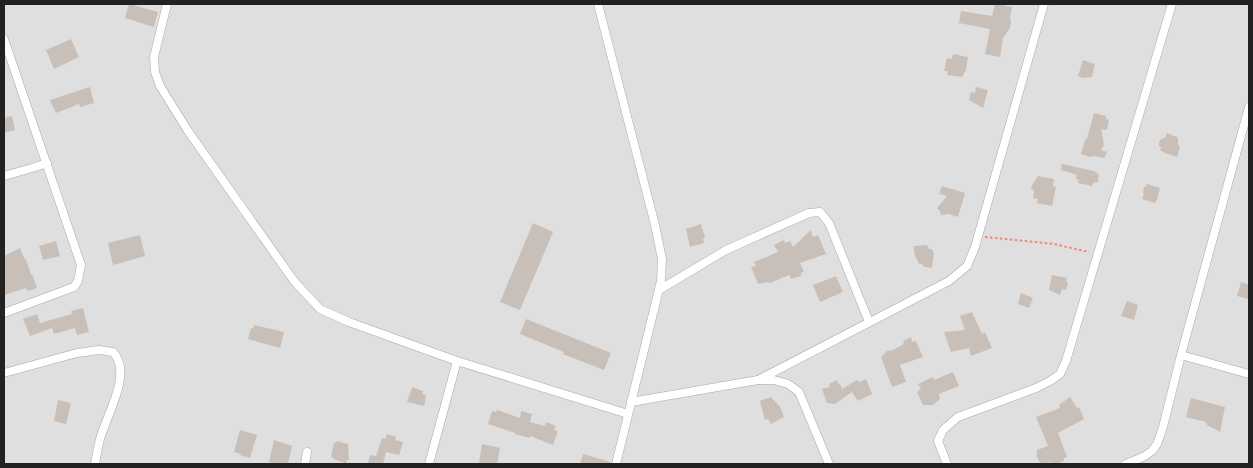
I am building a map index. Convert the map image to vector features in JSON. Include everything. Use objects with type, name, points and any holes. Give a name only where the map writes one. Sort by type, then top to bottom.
[{"type":"street","points":[[167,4],[154,57],[155,72],[160,86],[188,131],[294,281],[320,309],[350,322],[457,361],[628,414]]},
{"type":"street","points":[[598,4],[656,225],[662,259],[659,290],[616,464]]},
{"type":"street","points":[[758,380],[950,280],[967,266],[978,237],[1044,4]]},
{"type":"street","points":[[947,464],[938,442],[943,430],[958,417],[1036,388],[1060,374],[1066,361],[1172,4]]},
{"type":"street","points":[[4,39],[81,265],[78,282],[74,286],[4,313]]},
{"type":"street","points":[[1126,464],[1152,451],[1157,444],[1163,427],[1249,108]]},
{"type":"street","points":[[4,176],[46,163]]},
{"type":"street","points":[[659,290],[726,250],[809,214],[820,212],[829,223],[868,322]]},
{"type":"street","points":[[4,374],[77,353],[99,350],[113,352],[119,360],[121,381],[101,436],[95,464]]},
{"type":"street","points":[[1181,355],[1249,374]]},
{"type":"street","points":[[429,464],[457,361]]},
{"type":"street","points":[[631,402],[758,380],[774,380],[788,384],[799,392],[829,464]]},
{"type":"street","points":[[305,464],[308,452]]},
{"type":"path","points":[[978,237],[1054,244],[1098,254]]},
{"type":"shaded area","points":[[4,4],[1249,4],[1249,464],[4,464]]},
{"type":"building","points":[[129,4],[158,12],[154,27],[125,18]]},
{"type":"building","points":[[995,4],[1006,4],[1005,6],[1012,7],[1010,28],[1003,38],[1000,57],[985,54],[990,29],[959,23],[961,11],[992,16]]},
{"type":"building","points":[[71,39],[79,57],[54,69],[46,50]]},
{"type":"building","points":[[953,54],[968,57],[966,70],[962,77],[947,75],[948,71],[944,71],[947,58],[952,59]]},
{"type":"building","points":[[1083,60],[1095,64],[1092,77],[1083,78],[1078,76]]},
{"type":"building","points":[[90,87],[94,103],[80,107],[79,104],[56,113],[50,100]]},
{"type":"building","points":[[976,87],[988,90],[983,108],[969,100],[971,92],[975,93]]},
{"type":"building","points":[[1094,113],[1106,116],[1106,119],[1109,120],[1107,130],[1101,129],[1104,145],[1101,150],[1107,152],[1104,158],[1081,154]]},
{"type":"building","points":[[12,116],[15,130],[4,133],[4,118]]},
{"type":"building","points":[[1167,133],[1178,139],[1180,147],[1177,157],[1160,150],[1159,142],[1165,138]]},
{"type":"building","points":[[1062,164],[1094,171],[1099,175],[1098,182],[1093,183],[1092,186],[1078,183],[1077,175],[1061,170]]},
{"type":"building","points":[[1038,176],[1054,179],[1053,186],[1056,187],[1052,206],[1037,203],[1038,199],[1033,198],[1034,190],[1031,190],[1032,185]]},
{"type":"building","points":[[1147,184],[1160,188],[1157,200],[1154,203],[1142,199],[1144,186],[1146,187]]},
{"type":"building","points":[[942,186],[965,193],[958,217],[949,214],[941,215],[937,208],[947,196],[939,194]]},
{"type":"building","points":[[533,223],[553,232],[520,310],[500,302]]},
{"type":"building","points":[[701,224],[705,237],[703,239],[704,243],[690,247],[686,229]]},
{"type":"building","points":[[811,230],[813,237],[818,235],[826,254],[800,263],[804,272],[801,273],[801,276],[791,279],[789,275],[770,283],[758,284],[751,267],[756,266],[754,262],[778,252],[774,245],[784,240],[785,243],[790,241],[793,247]]},
{"type":"building","points":[[140,235],[145,256],[113,265],[108,243]]},
{"type":"building","points":[[56,241],[60,256],[43,260],[39,246]]},
{"type":"building","points":[[927,245],[934,253],[932,268],[919,264],[914,253],[914,246]]},
{"type":"building","points":[[20,248],[37,288],[28,291],[26,288],[4,295],[4,256]]},
{"type":"building","points":[[1052,275],[1067,278],[1066,290],[1062,289],[1060,295],[1049,290]]},
{"type":"building","points":[[836,276],[843,292],[820,302],[813,285]]},
{"type":"building","points":[[1241,282],[1249,285],[1249,299],[1237,296]]},
{"type":"building","points":[[1021,293],[1033,298],[1029,308],[1018,304]]},
{"type":"building","points":[[1127,301],[1138,305],[1134,320],[1121,316]]},
{"type":"building","points":[[83,308],[89,332],[77,335],[75,328],[54,334],[52,328],[30,336],[23,319],[37,314],[40,323],[72,314],[71,311]]},
{"type":"building","points":[[972,312],[982,334],[985,332],[992,348],[971,356],[969,348],[951,352],[944,332],[965,330],[960,316]]},
{"type":"building","points":[[526,319],[611,353],[604,370],[520,334]]},
{"type":"building","points":[[254,325],[284,332],[280,348],[248,339],[251,328],[253,329]]},
{"type":"building","points":[[911,337],[912,342],[916,341],[923,357],[900,365],[906,382],[892,387],[881,357],[887,351],[904,344],[903,341]]},
{"type":"building","points":[[953,372],[959,386],[939,394],[940,399],[933,405],[923,405],[917,392],[921,389],[918,384],[933,377],[934,380]]},
{"type":"building","points":[[866,379],[872,394],[858,401],[852,392],[835,404],[827,403],[822,389],[830,387],[829,384],[837,380],[842,389],[857,380],[859,382]]},
{"type":"building","points":[[412,387],[423,391],[422,394],[426,395],[424,406],[407,402]]},
{"type":"building","points":[[771,397],[780,407],[784,417],[771,424],[768,419],[765,420],[760,401]]},
{"type":"building","points":[[1070,397],[1077,408],[1079,407],[1084,419],[1058,433],[1067,457],[1064,458],[1064,461],[1060,462],[1061,464],[1052,464],[1051,462],[1041,464],[1037,457],[1037,450],[1048,446],[1036,417],[1060,408],[1059,405]]},
{"type":"building","points":[[1191,398],[1225,407],[1220,432],[1207,425],[1206,422],[1186,417]]},
{"type":"building","points":[[58,400],[71,403],[66,424],[54,421]]},
{"type":"building","points":[[497,410],[520,418],[521,411],[532,414],[530,422],[545,426],[546,422],[556,426],[554,430],[558,431],[553,445],[488,424],[492,411],[496,412]]},
{"type":"building","points":[[240,430],[257,435],[250,458],[234,452]]},
{"type":"building","points":[[387,434],[396,437],[395,440],[403,442],[399,455],[386,452],[383,464],[368,464],[370,455],[376,456],[382,438],[385,439]]},
{"type":"building","points":[[274,440],[292,446],[288,464],[269,462]]},
{"type":"building","points":[[337,441],[348,444],[349,460],[346,460],[347,464],[331,456],[334,443]]},
{"type":"building","points":[[482,444],[500,448],[497,464],[479,463]]},
{"type":"building","points":[[583,454],[610,462],[609,464],[580,464]]}]
